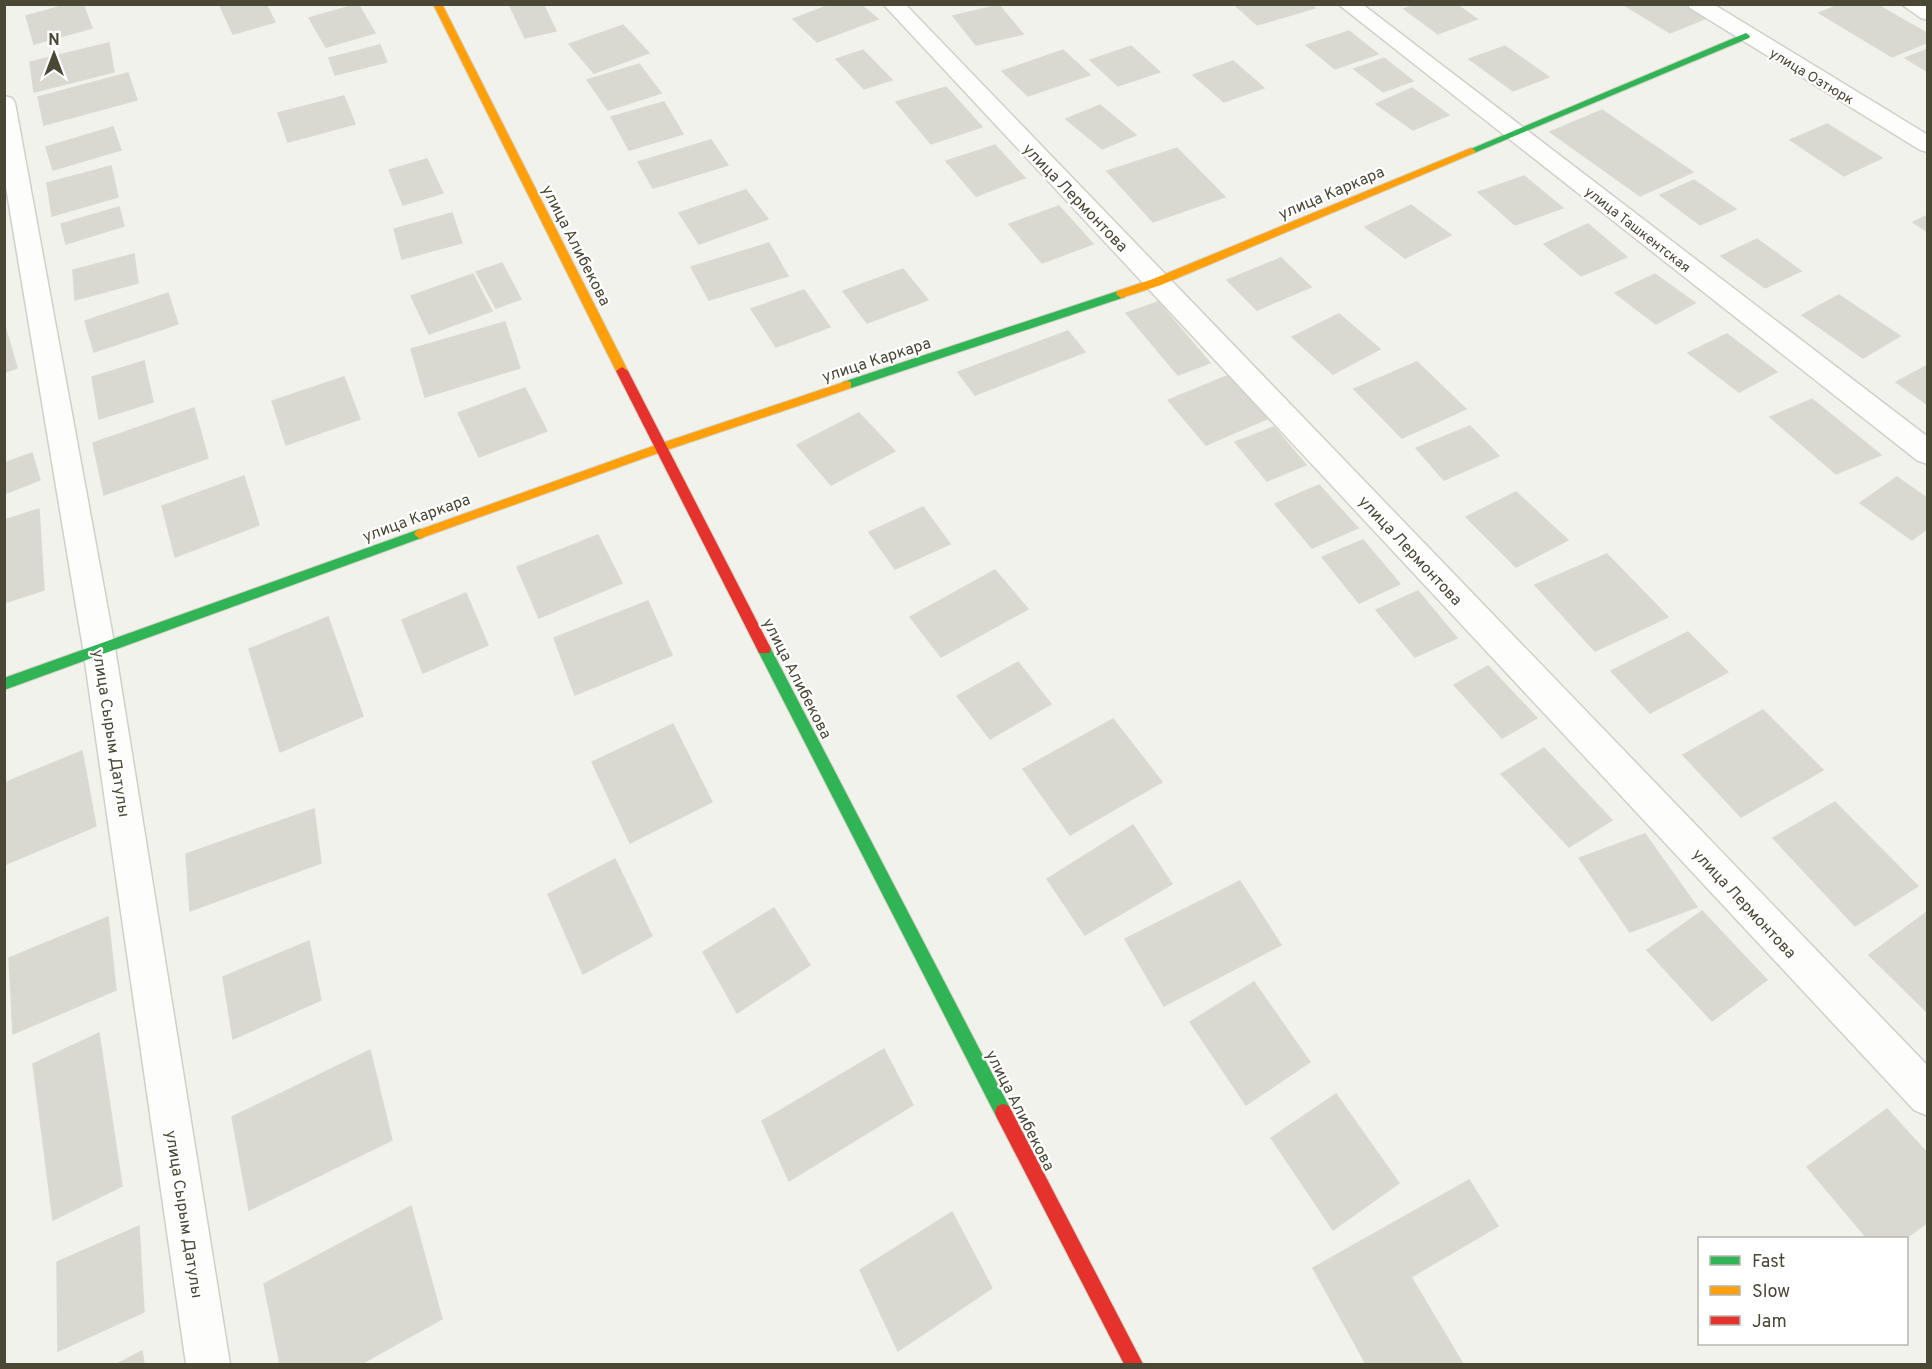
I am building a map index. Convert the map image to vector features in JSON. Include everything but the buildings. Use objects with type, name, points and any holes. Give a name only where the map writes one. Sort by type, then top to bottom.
[{"type":"street","name":"улица Алибекова","points":[[437,4],[660,448],[1134,1365]]},
{"type":"street","name":"улица Лермонтова","points":[[893,4],[1928,1096]]},
{"type":"street","name":"улица Ташкентская","points":[[1348,4],[1928,453]]},
{"type":"street","name":"улица Озтюрк","points":[[1697,4],[1928,145]]},
{"type":"street","points":[[1911,4],[1928,14]]},
{"type":"street","name":"улица Каркара","points":[[4,684],[660,448],[1157,282],[1746,36]]},
{"type":"street","name":"улица Сырым Датулы","points":[[4,104],[99,648],[208,1365]]},
{"type":"traffic: fast","points":[[1471,151],[1746,36]]},
{"type":"traffic: fast","points":[[847,385],[1121,294]]},
{"type":"traffic: fast","points":[[4,684],[420,534]]},
{"type":"traffic: fast","points":[[764,649],[1003,1112]]},
{"type":"traffic: slow","points":[[437,4],[622,371]]},
{"type":"traffic: slow","points":[[1121,294],[1157,282],[1471,151]]},
{"type":"traffic: slow","points":[[420,534],[660,448],[847,385]]},
{"type":"traffic: jam","points":[[622,371],[764,649]]},
{"type":"traffic: jam","points":[[1003,1112],[1134,1364]]}]
